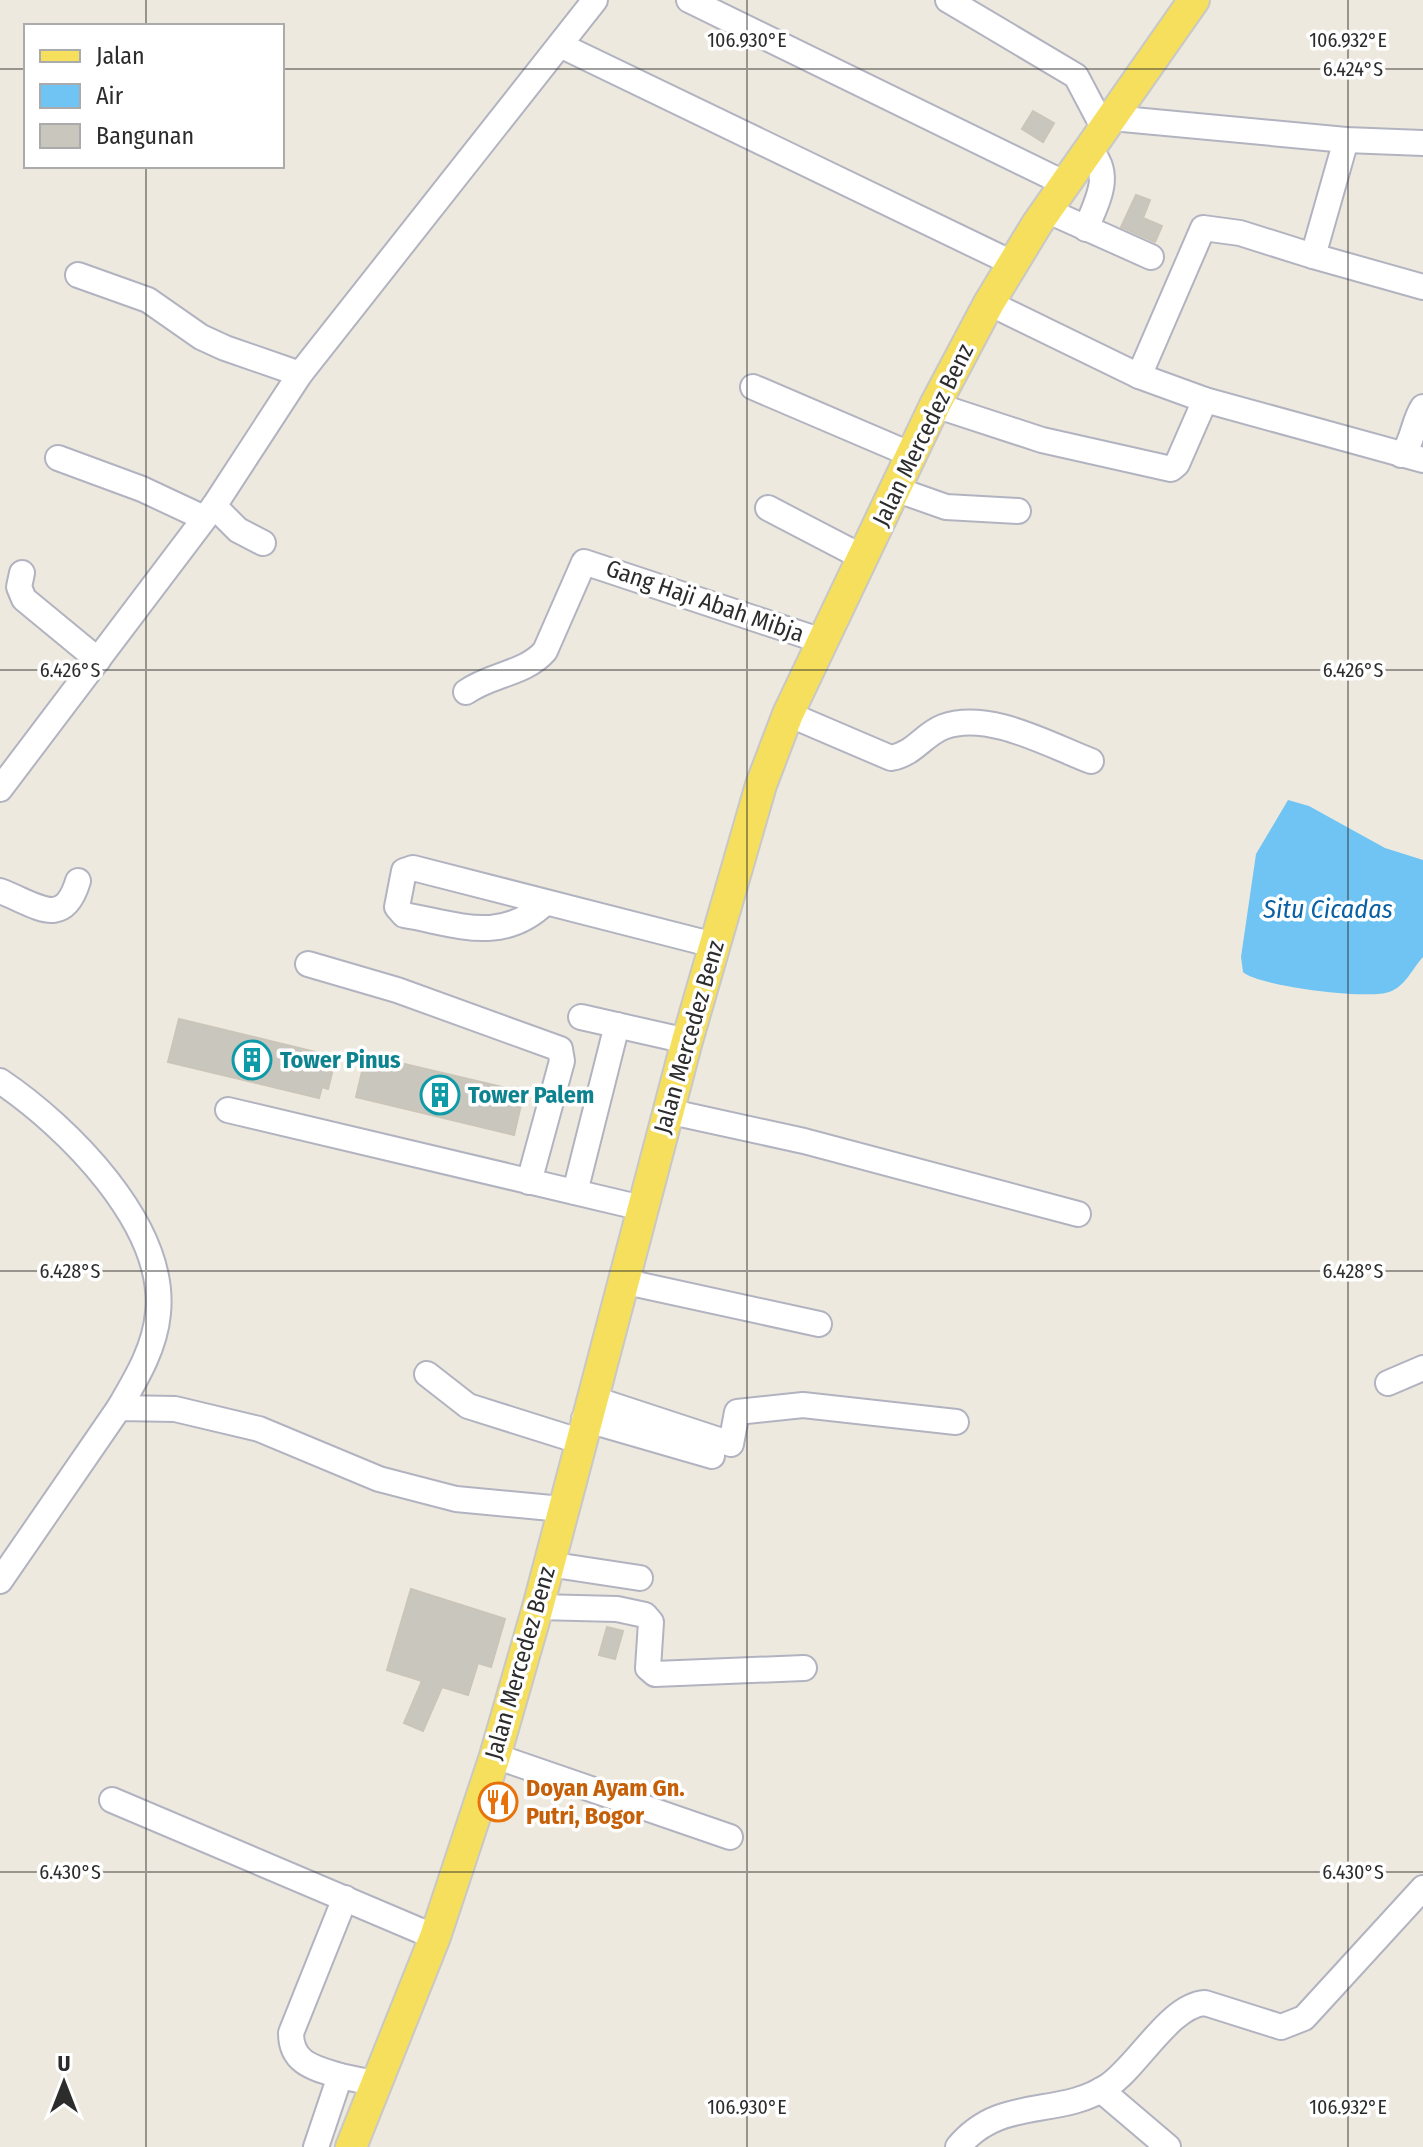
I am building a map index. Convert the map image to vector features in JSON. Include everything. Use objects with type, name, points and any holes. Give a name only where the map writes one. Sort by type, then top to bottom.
[{"type":"main road","name":"Jalan Mercedez Benz","points":[[351,2147],[435,1937],[495,1756],[538,1607],[667,1111],[761,785],[788,714],[935,405],[989,303],[1046,210],[1194,0]]},
{"type":"street","points":[[0,789],[209,512],[300,374],[562,46],[595,0]]},
{"type":"street","points":[[689,0],[1066,184]]},
{"type":"street","points":[[948,0],[1076,76],[1102,132],[1104,183],[1086,229]]},
{"type":"street","points":[[562,46],[1012,263]]},
{"type":"street","points":[[1102,132],[1423,143]]},
{"type":"street","points":[[1313,256],[1346,140]]},
{"type":"street","points":[[1046,210],[1151,257]]},
{"type":"street","points":[[1139,376],[1203,228],[1240,233],[1423,287]]},
{"type":"street","points":[[78,275],[148,300],[201,337],[225,348],[300,374]]},
{"type":"street","points":[[989,303],[1139,376],[1205,400],[1412,458]]},
{"type":"street","points":[[753,387],[912,455]]},
{"type":"street","points":[[935,405],[1042,440],[1171,469],[1177,464],[1205,400]]},
{"type":"street","points":[[1412,458],[1406,451],[1422,407]]},
{"type":"street","points":[[58,458],[209,512],[263,543]]},
{"type":"street","points":[[895,489],[946,507],[1018,511]]},
{"type":"street","points":[[768,508],[862,557]]},
{"type":"street","name":"Gang Haji Abah Mibja","points":[[466,692],[482,680],[535,662],[545,651],[570,601],[584,562],[822,641]]},
{"type":"street","points":[[22,573],[19,587],[24,599],[98,660]]},
{"type":"street","points":[[788,714],[891,758],[905,756],[932,732],[966,723],[1006,729],[1091,761]]},
{"type":"street","points":[[546,902],[519,924],[501,929],[404,915],[397,907],[404,871],[413,868],[546,902],[714,945]]},
{"type":"street","points":[[0,891],[51,910],[63,909],[71,902],[78,881]]},
{"type":"street","points":[[308,964],[397,990],[560,1049],[562,1061],[529,1182]]},
{"type":"street","points":[[581,1017],[687,1041]]},
{"type":"street","points":[[575,1192],[617,1025]]},
{"type":"street","points":[[0,1081],[71,1140],[115,1192],[144,1238],[158,1287],[157,1320],[138,1374],[119,1408],[0,1581]]},
{"type":"street","points":[[228,1110],[642,1208]]},
{"type":"street","points":[[667,1111],[804,1141],[1078,1214]]},
{"type":"street","points":[[622,1281],[819,1324]]},
{"type":"street","points":[[1388,1383],[1423,1368]]},
{"type":"street","points":[[427,1374],[468,1406],[585,1419],[731,1444],[737,1412],[803,1405],[956,1422]]},
{"type":"street","points":[[119,1408],[175,1409],[259,1429],[379,1479],[445,1497],[562,1509]]},
{"type":"street","points":[[585,1419],[712,1456]]},
{"type":"street","points":[[548,1564],[630,1576],[617,1609]]},
{"type":"street","points":[[538,1607],[617,1609],[650,1618],[650,1673],[804,1668]]},
{"type":"street","points":[[495,1756],[730,1837]]},
{"type":"street","points":[[112,1800],[435,1937]]},
{"type":"street","points":[[958,2147],[970,2132],[997,2116],[1074,2101],[1101,2090],[1123,2075],[1180,2013],[1195,2004],[1205,2003],[1281,2027],[1304,2018],[1423,1888]]},
{"type":"street","points":[[345,1898],[291,2033],[292,2047],[301,2061],[340,2076],[378,2084]]},
{"type":"street","points":[[316,2147],[340,2076]]},
{"type":"street","points":[[1101,2090],[1168,2147]]},
{"type":"water","name":"Situ Cicadas","points":[[1288,800],[1309,806],[1385,848],[1423,860],[1423,957],[1395,990],[1360,994],[1314,990],[1269,982],[1243,972],[1241,957],[1256,854]]},
{"type":"building","points":[[1033,111],[1054,123],[1043,142],[1022,129]]},
{"type":"building","points":[[1136,195],[1150,200],[1143,218],[1162,226],[1155,242],[1121,227]]},
{"type":"building","name":"Tower Pinus","points":[[179,1019],[336,1057],[328,1089],[322,1087],[319,1098],[168,1062]]},
{"type":"building","name":"Tower Palem","points":[[366,1055],[524,1092],[514,1135],[356,1097]]},
{"type":"building","points":[[411,1589],[505,1619],[491,1667],[478,1663],[468,1695],[442,1687],[423,1731],[404,1723],[422,1681],[387,1670]]},
{"type":"building","points":[[607,1627],[623,1631],[615,1659],[599,1655]]},
{"type":"place","name":"Tower Pinus","points":[[252,1060]]},
{"type":"place","name":"Tower Palem","points":[[440,1095]]},
{"type":"place","name":"Doyan Ayam Gn. Putri, Bogor","points":[[498,1802]]}]
